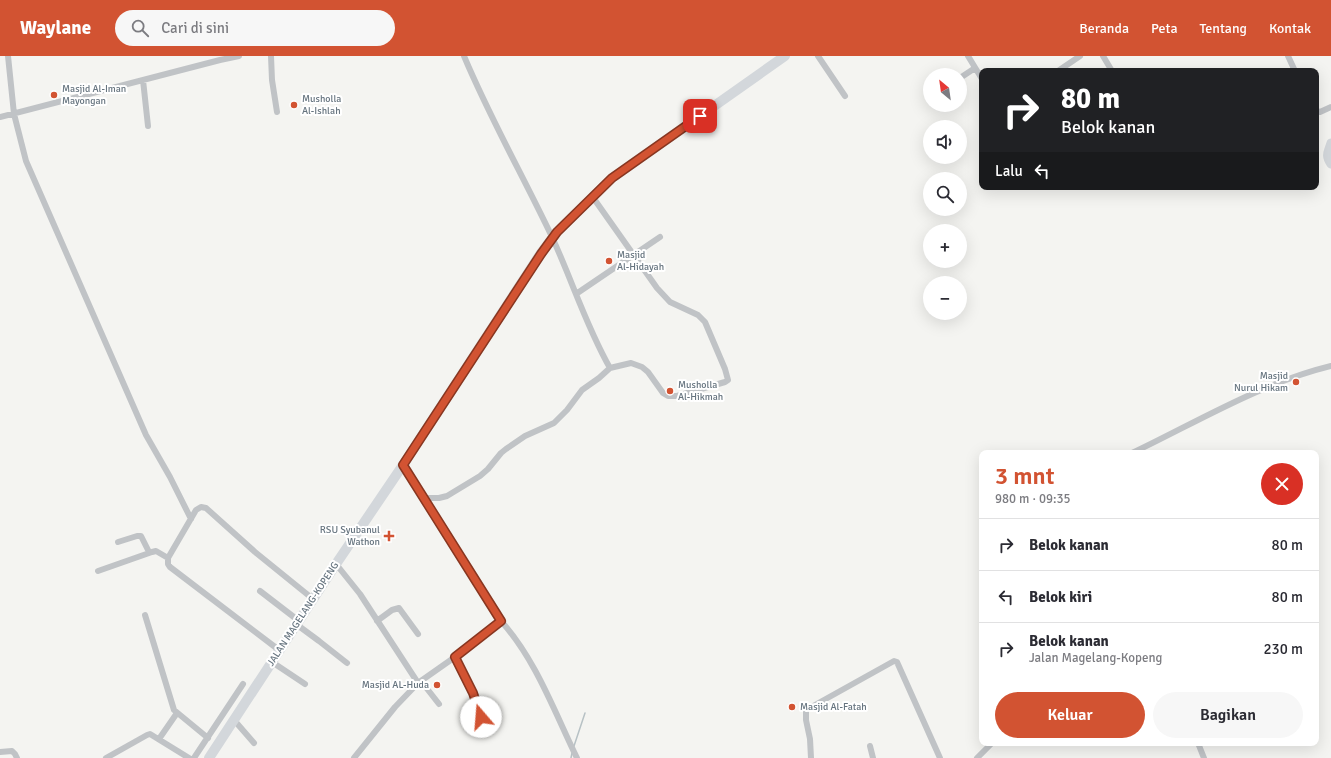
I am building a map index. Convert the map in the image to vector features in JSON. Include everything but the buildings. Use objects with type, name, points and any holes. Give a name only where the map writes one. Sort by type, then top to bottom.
[{"type":"main road","name":"JALAN MAGELANG-KOPENG","points":[[209,758],[297,622],[403,465],[552,238],[592,196],[612,178],[785,56]]},
{"type":"street","points":[[8,56],[14,114],[26,161],[146,435],[170,477],[191,519]]},
{"type":"street","points":[[0,117],[239,56]]},
{"type":"street","points":[[271,56],[272,80],[277,112]]},
{"type":"street","points":[[464,56],[480,95],[509,149],[552,238],[600,349],[610,368]]},
{"type":"street","points":[[818,56],[846,96]]},
{"type":"street","points":[[968,56],[979,74]]},
{"type":"street","points":[[1062,68],[1080,56]]},
{"type":"street","points":[[1103,56],[1110,68]]},
{"type":"street","points":[[1288,56],[1294,68]]},
{"type":"street","points":[[967,73],[975,68]]},
{"type":"street","points":[[143,80],[148,126]]},
{"type":"street","points":[[1319,112],[1331,107]]},
{"type":"street","points":[[1331,143],[1327,159],[1331,164]]},
{"type":"street","points":[[424,498],[439,498],[447,496],[480,476],[506,449],[525,436],[554,423],[567,410],[582,390],[610,368],[631,363],[642,367],[648,372],[663,393],[668,396],[677,396],[728,380],[725,369],[705,322],[698,315],[670,302],[657,288],[592,196]]},
{"type":"street","points":[[576,294],[660,237]]},
{"type":"street","points":[[1138,450],[1273,385],[1306,372],[1331,366]]},
{"type":"street","points":[[403,465],[501,621],[512,633],[526,653],[577,758]]},
{"type":"street","points":[[279,650],[170,567],[167,561],[168,558],[198,507],[206,508],[255,552],[313,599]]},
{"type":"street","points":[[118,542],[142,536],[150,552]]},
{"type":"street","points":[[98,571],[150,552],[156,551],[168,558]]},
{"type":"street","points":[[336,564],[360,594],[420,682],[439,704]]},
{"type":"street","points":[[260,591],[347,663]]},
{"type":"street","points":[[377,621],[392,610],[399,608],[418,634]]},
{"type":"street","points":[[145,615],[172,704],[177,713],[208,738]]},
{"type":"street","points":[[354,758],[395,707],[420,682],[501,621]]},
{"type":"street","points":[[455,657],[473,693],[484,727]]},
{"type":"street","points":[[811,758],[806,710],[894,660],[897,662],[940,758]]},
{"type":"street","points":[[272,662],[305,684]]},
{"type":"street","points":[[194,758],[243,684]]},
{"type":"street","points":[[159,739],[177,713]]},
{"type":"street","points":[[234,720],[254,743]]},
{"type":"street","points":[[106,758],[150,734],[189,758]]},
{"type":"street","points":[[870,746],[873,758]]},
{"type":"street","points":[[977,758],[989,746]]},
{"type":"street","points":[[1199,746],[1204,758]]},
{"type":"street","points":[[0,752],[12,751],[17,758]]},
{"type":"waterway","points":[[574,746],[585,713]]},
{"type":"waterway","points":[[571,758],[572,753]]},
{"type":"place","name":"Masjid Al-Iman Mayongan","points":[[54,95]]},
{"type":"place","name":"Musholla Al-Ishlah","points":[[294,105]]},
{"type":"place","name":"Masjid Al-Hidayah","points":[[609,261]]},
{"type":"place","name":"Masjid Nurul Hikam","points":[[1296,382]]},
{"type":"place","name":"Musholla Al-Hikmah","points":[[670,391]]},
{"type":"place","name":"RSU Syubanul Wathon","points":[[389,536]]},
{"type":"place","name":"Masjid AL-Huda","points":[[437,685]]},
{"type":"place","name":"Masjid Al-Fatah","points":[[792,707]]},
{"type":"route","points":[[481,717],[473,693],[455,657],[501,621],[403,465],[541,254],[557,232],[612,178],[700,116]]}]
